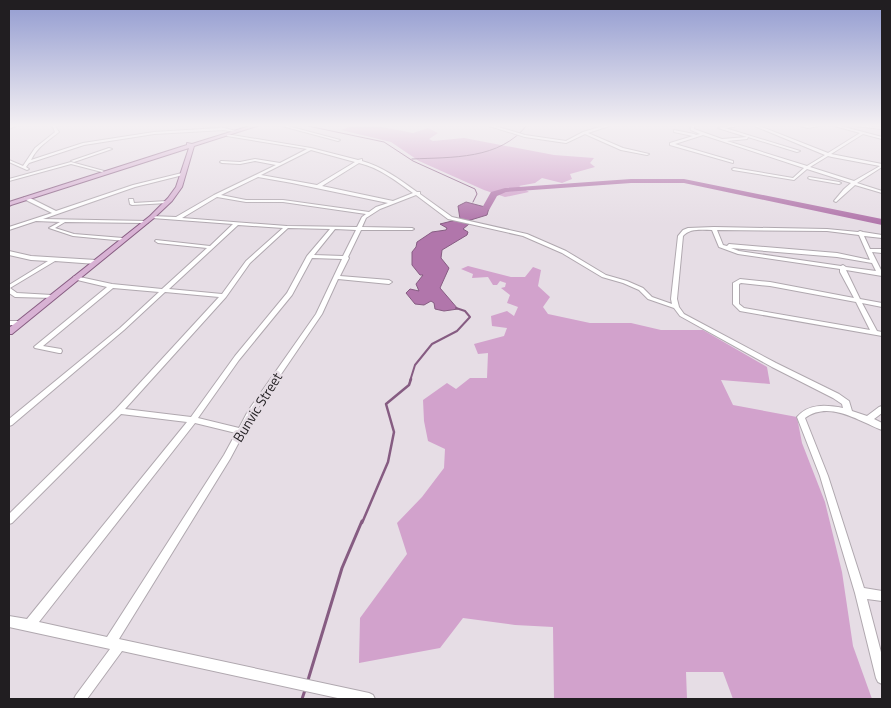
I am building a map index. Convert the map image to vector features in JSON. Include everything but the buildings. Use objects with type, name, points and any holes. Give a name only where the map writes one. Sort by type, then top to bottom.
[{"type":"main road","points":[[9,203],[144,158]]},
{"type":"main road","points":[[9,203],[147,158]]},
{"type":"main road","points":[[9,332],[152,217],[179,186],[186,158]]},
{"type":"street","points":[[24,168],[30,158]]},
{"type":"street","points":[[28,162],[40,158]]},
{"type":"street","points":[[9,180],[82,158]]},
{"type":"street","points":[[176,220],[216,196],[293,158]]},
{"type":"street","points":[[352,158],[361,160],[384,171],[453,218],[525,235],[564,252],[604,276],[641,289],[650,298],[676,307]]},
{"type":"street","points":[[719,158],[732,162]]},
{"type":"street","points":[[773,158],[882,192]]},
{"type":"street","points":[[734,170],[792,180],[805,169],[823,158]]},
{"type":"street","points":[[849,158],[882,166]]},
{"type":"street","points":[[222,162],[240,163],[255,160],[281,164]]},
{"type":"street","points":[[319,186],[361,160]]},
{"type":"street","points":[[877,164],[882,160]]},
{"type":"street","points":[[9,162],[33,173]]},
{"type":"street","points":[[9,166],[15,164]]},
{"type":"street","points":[[60,165],[77,164],[102,171]]},
{"type":"street","points":[[810,178],[850,184],[856,183],[882,166]]},
{"type":"street","points":[[9,229],[134,186],[182,174]]},
{"type":"street","points":[[258,176],[319,186],[345,194],[393,202]]},
{"type":"street","points":[[836,201],[850,184]]},
{"type":"street","points":[[216,196],[246,201],[283,201],[370,212],[418,193]]},
{"type":"street","points":[[26,198],[54,212]]},
{"type":"street","points":[[131,200],[132,204],[167,202]]},
{"type":"street","name":"Bunvic Street","points":[[80,699],[115,644],[254,408],[319,314],[364,217],[370,212]]},
{"type":"street","points":[[152,217],[287,227],[412,229]]},
{"type":"street","points":[[32,220],[146,222]]},
{"type":"street","points":[[63,222],[51,228],[74,235],[123,240]]},
{"type":"street","points":[[9,423],[165,290],[209,247],[236,224]]},
{"type":"street","points":[[9,520],[119,411],[224,296],[248,262],[287,227]]},
{"type":"street","points":[[29,625],[193,420],[238,358],[293,289],[310,256],[334,227]]},
{"type":"street","points":[[714,228],[721,246],[738,252],[881,274]]},
{"type":"street","points":[[848,410],[846,403],[836,396],[682,315],[676,307],[674,298],[681,236],[690,229],[714,228],[860,232],[882,236]]},
{"type":"street","points":[[860,232],[881,274]]},
{"type":"street","points":[[158,241],[209,247]]},
{"type":"street","points":[[721,246],[837,255],[875,262]]},
{"type":"street","points":[[869,250],[882,251]]},
{"type":"street","points":[[9,253],[96,262]]},
{"type":"street","points":[[310,256],[346,258]]},
{"type":"street","points":[[52,297],[15,295],[9,288],[54,259]]},
{"type":"street","points":[[843,267],[843,272],[879,333]]},
{"type":"street","points":[[337,277],[389,282]]},
{"type":"street","points":[[75,278],[112,286],[224,296]]},
{"type":"street","points":[[879,333],[742,310],[736,304],[736,283],[740,281],[770,284],[882,305]]},
{"type":"street","points":[[59,351],[37,347],[112,286]]},
{"type":"street","points":[[9,323],[20,323]]},
{"type":"street","points":[[869,419],[882,409]]},
{"type":"street","points":[[882,427],[848,410],[814,410],[805,412],[801,417],[824,476],[860,593],[882,678]]},
{"type":"street","points":[[119,411],[193,420],[241,431]]},
{"type":"street","points":[[860,593],[882,596]]},
{"type":"street","points":[[9,621],[369,699]]},
{"type":"shaded area","points":[[415,158],[594,158],[590,163],[595,167],[570,174],[572,179],[562,183],[542,178],[535,183],[519,186],[529,192],[505,197],[484,190]]},
{"type":"shaded area","points":[[466,202],[489,208],[487,215],[464,222],[469,224],[463,229],[468,232],[467,235],[442,250],[441,258],[449,268],[440,288],[458,309],[444,311],[435,309],[434,303],[431,301],[424,305],[415,304],[406,293],[410,289],[419,291],[416,284],[423,275],[420,275],[412,265],[412,252],[417,242],[432,232],[446,230],[447,228],[440,224],[460,219],[458,206]]},
{"type":"shaded area","points":[[468,266],[511,277],[525,277],[533,267],[541,270],[538,286],[550,297],[543,307],[548,314],[590,323],[631,323],[661,330],[703,330],[767,367],[770,384],[721,380],[733,405],[797,417],[802,443],[825,502],[842,572],[853,646],[872,699],[733,699],[723,672],[686,672],[687,699],[554,699],[553,627],[515,625],[463,618],[440,648],[359,663],[360,618],[407,554],[397,523],[422,497],[444,468],[445,449],[428,441],[424,421],[423,400],[447,383],[456,389],[470,378],[487,378],[488,353],[478,354],[474,344],[504,336],[507,328],[492,326],[491,316],[507,311],[514,316],[518,307],[507,303],[510,295],[501,288],[505,287],[506,283],[500,281],[497,285],[493,285],[488,277],[472,278],[473,274],[461,269]]},
{"type":"waterway","points":[[408,158],[475,189],[477,194],[473,202]]},
{"type":"waterway","points":[[412,159],[435,158]]},
{"type":"waterway","points":[[486,208],[494,194],[505,190],[631,181],[684,181],[882,222]]},
{"type":"waterway","points":[[410,381],[415,365],[432,344],[457,331],[470,317],[465,311],[456,308]]},
{"type":"waterway","points":[[362,523],[388,462],[394,432],[386,404],[409,385],[411,379]]},
{"type":"waterway","points":[[308,680],[342,568],[362,521]]},
{"type":"waterway","points":[[302,699],[305,690]]}]
